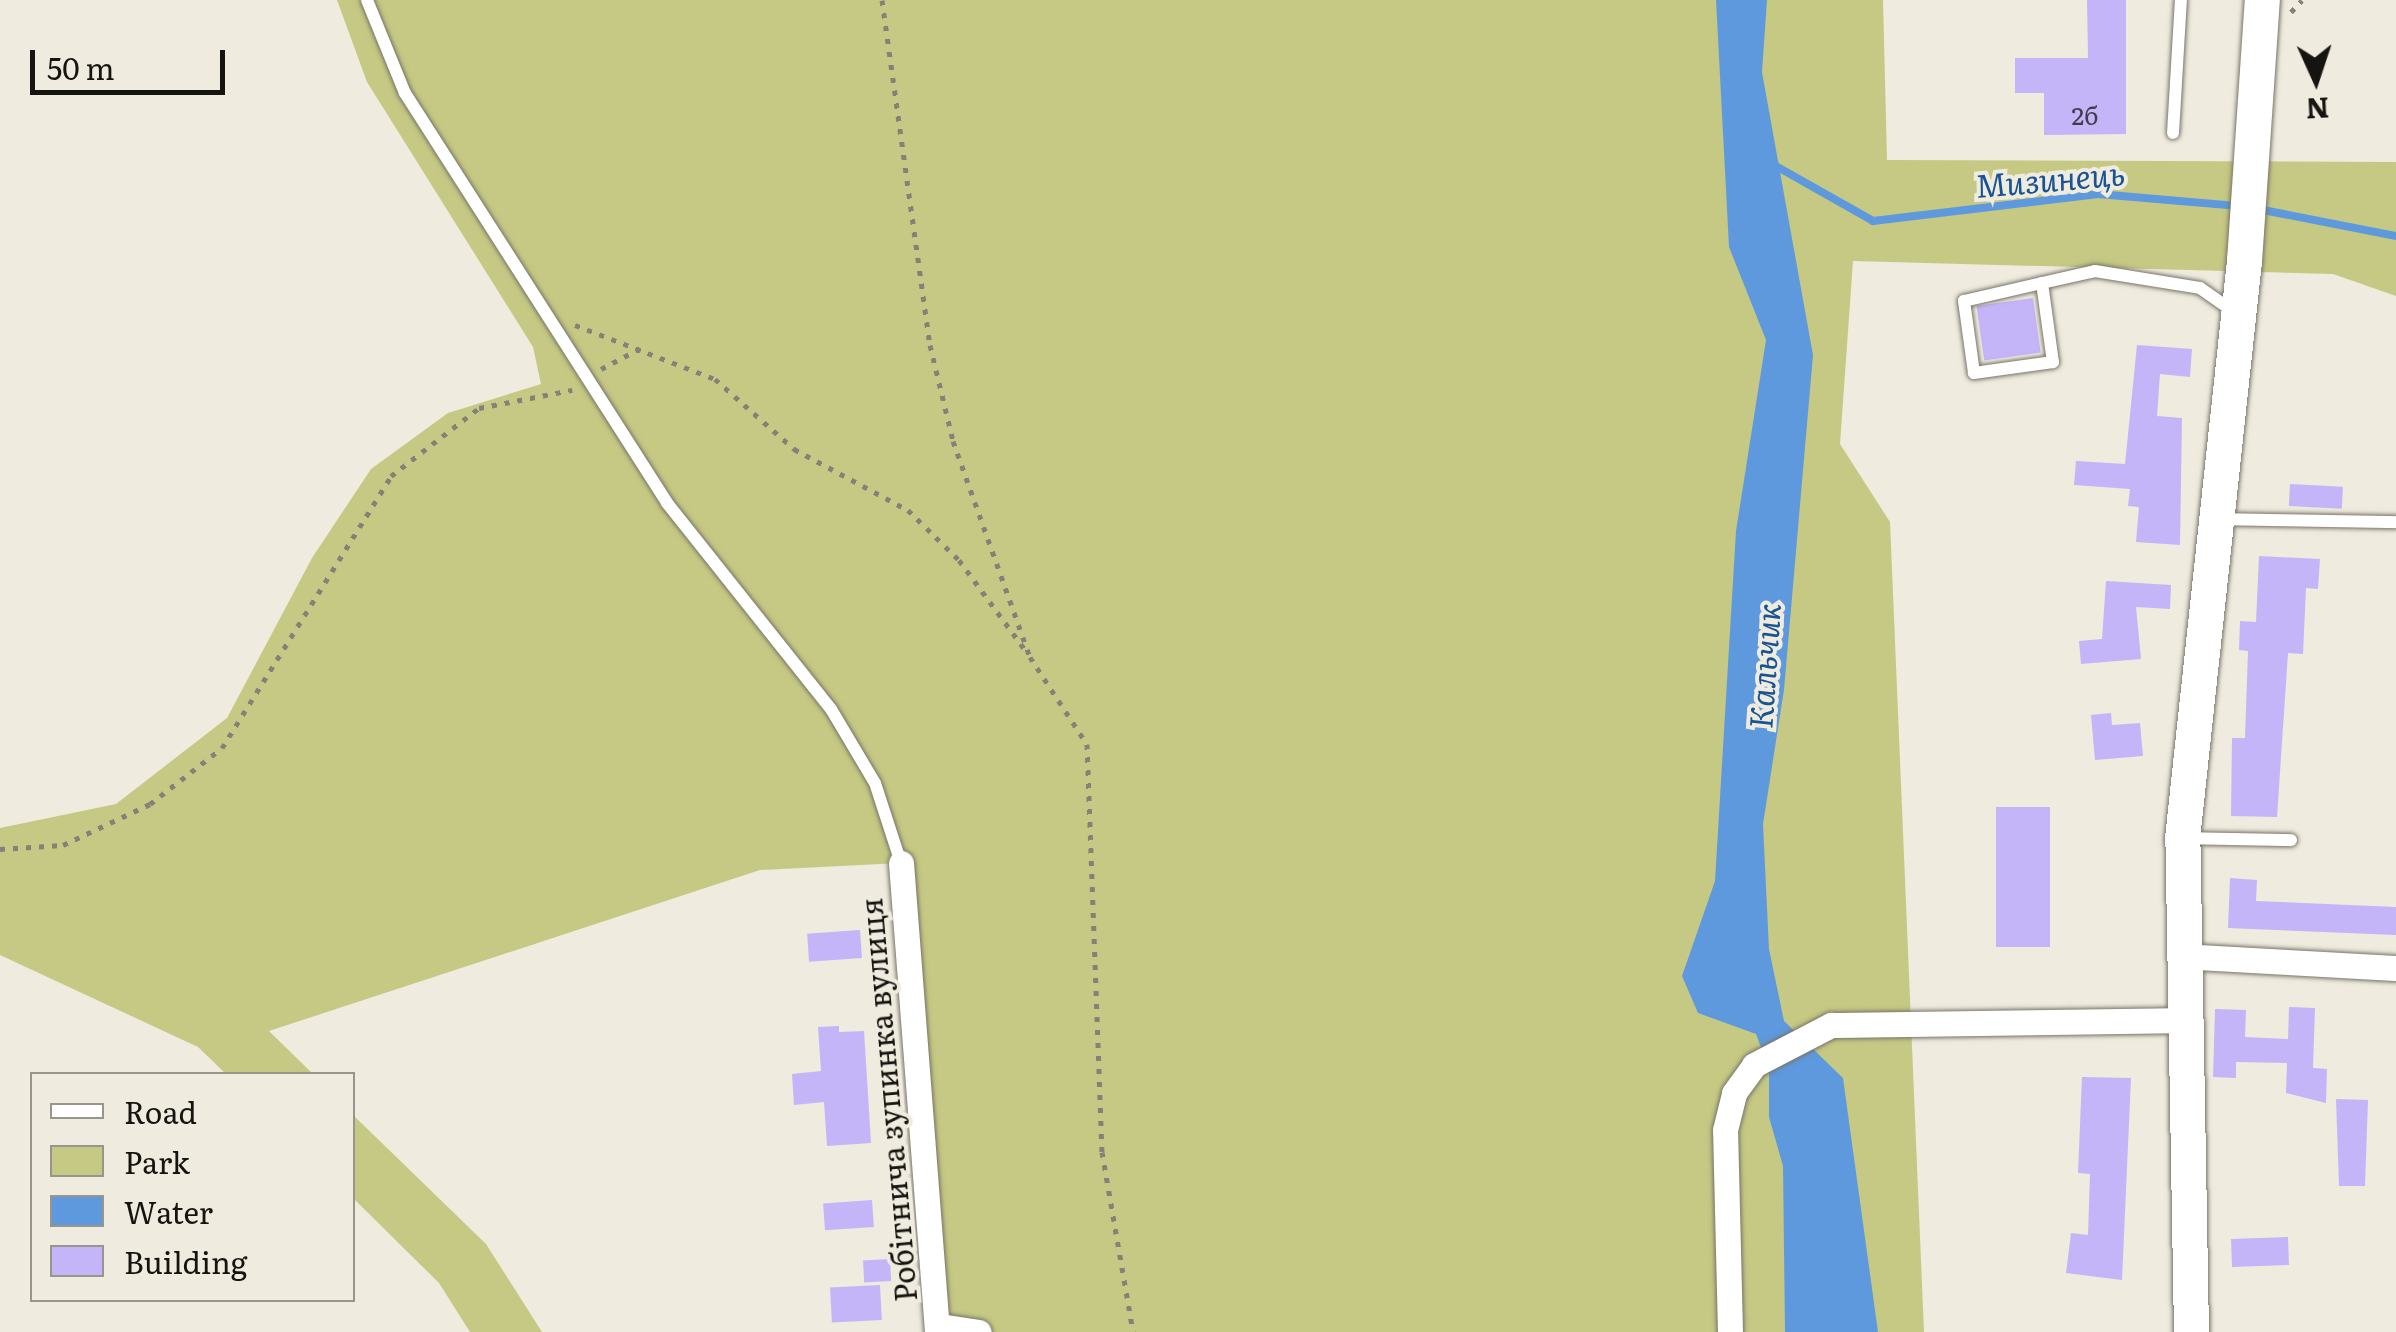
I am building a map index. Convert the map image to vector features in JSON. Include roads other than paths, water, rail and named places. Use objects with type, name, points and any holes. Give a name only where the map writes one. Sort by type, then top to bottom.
[{"type":"street","points":[[2190,1332],[2180,1020],[2182,838],[2244,260],[2262,0]]},
{"type":"street","name":"Робітнича зупинка вулиця","points":[[901,863],[938,1329]]},
{"type":"street","points":[[2179,956],[2396,968]]},
{"type":"street","points":[[1730,1332],[1724,1130],[1734,1093],[1754,1065],[1831,1025],[2180,1020]]},
{"type":"street","points":[[938,1329],[979,1332]]},
{"type":"lane","points":[[367,0],[405,94],[667,503],[831,709],[876,783],[901,863]]},
{"type":"lane","points":[[2174,133],[2181,0]]},
{"type":"lane","points":[[2042,283],[2053,362],[1974,373],[1964,301],[2042,283],[2096,271],[2200,288],[2238,315]]},
{"type":"lane","points":[[2218,519],[2396,522]]},
{"type":"lane","points":[[2182,838],[2291,840]]},
{"type":"water","name":"Кальчик","points":[[1716,0],[1767,0],[1762,72],[1813,355],[1784,690],[1763,824],[1769,949],[1784,1021],[1843,1078],[1878,1332],[1785,1332],[1783,1166],[1769,1117],[1769,1069],[1756,1034],[1698,1013],[1682,976],[1715,881],[1736,531],[1766,340],[1729,247]]},
{"type":"waterway","name":"Мизинець","points":[[1767,161],[1873,221],[2098,194],[2239,206]]},
{"type":"waterway","name":"Мизинець","points":[[2258,209],[2396,236]]}]
